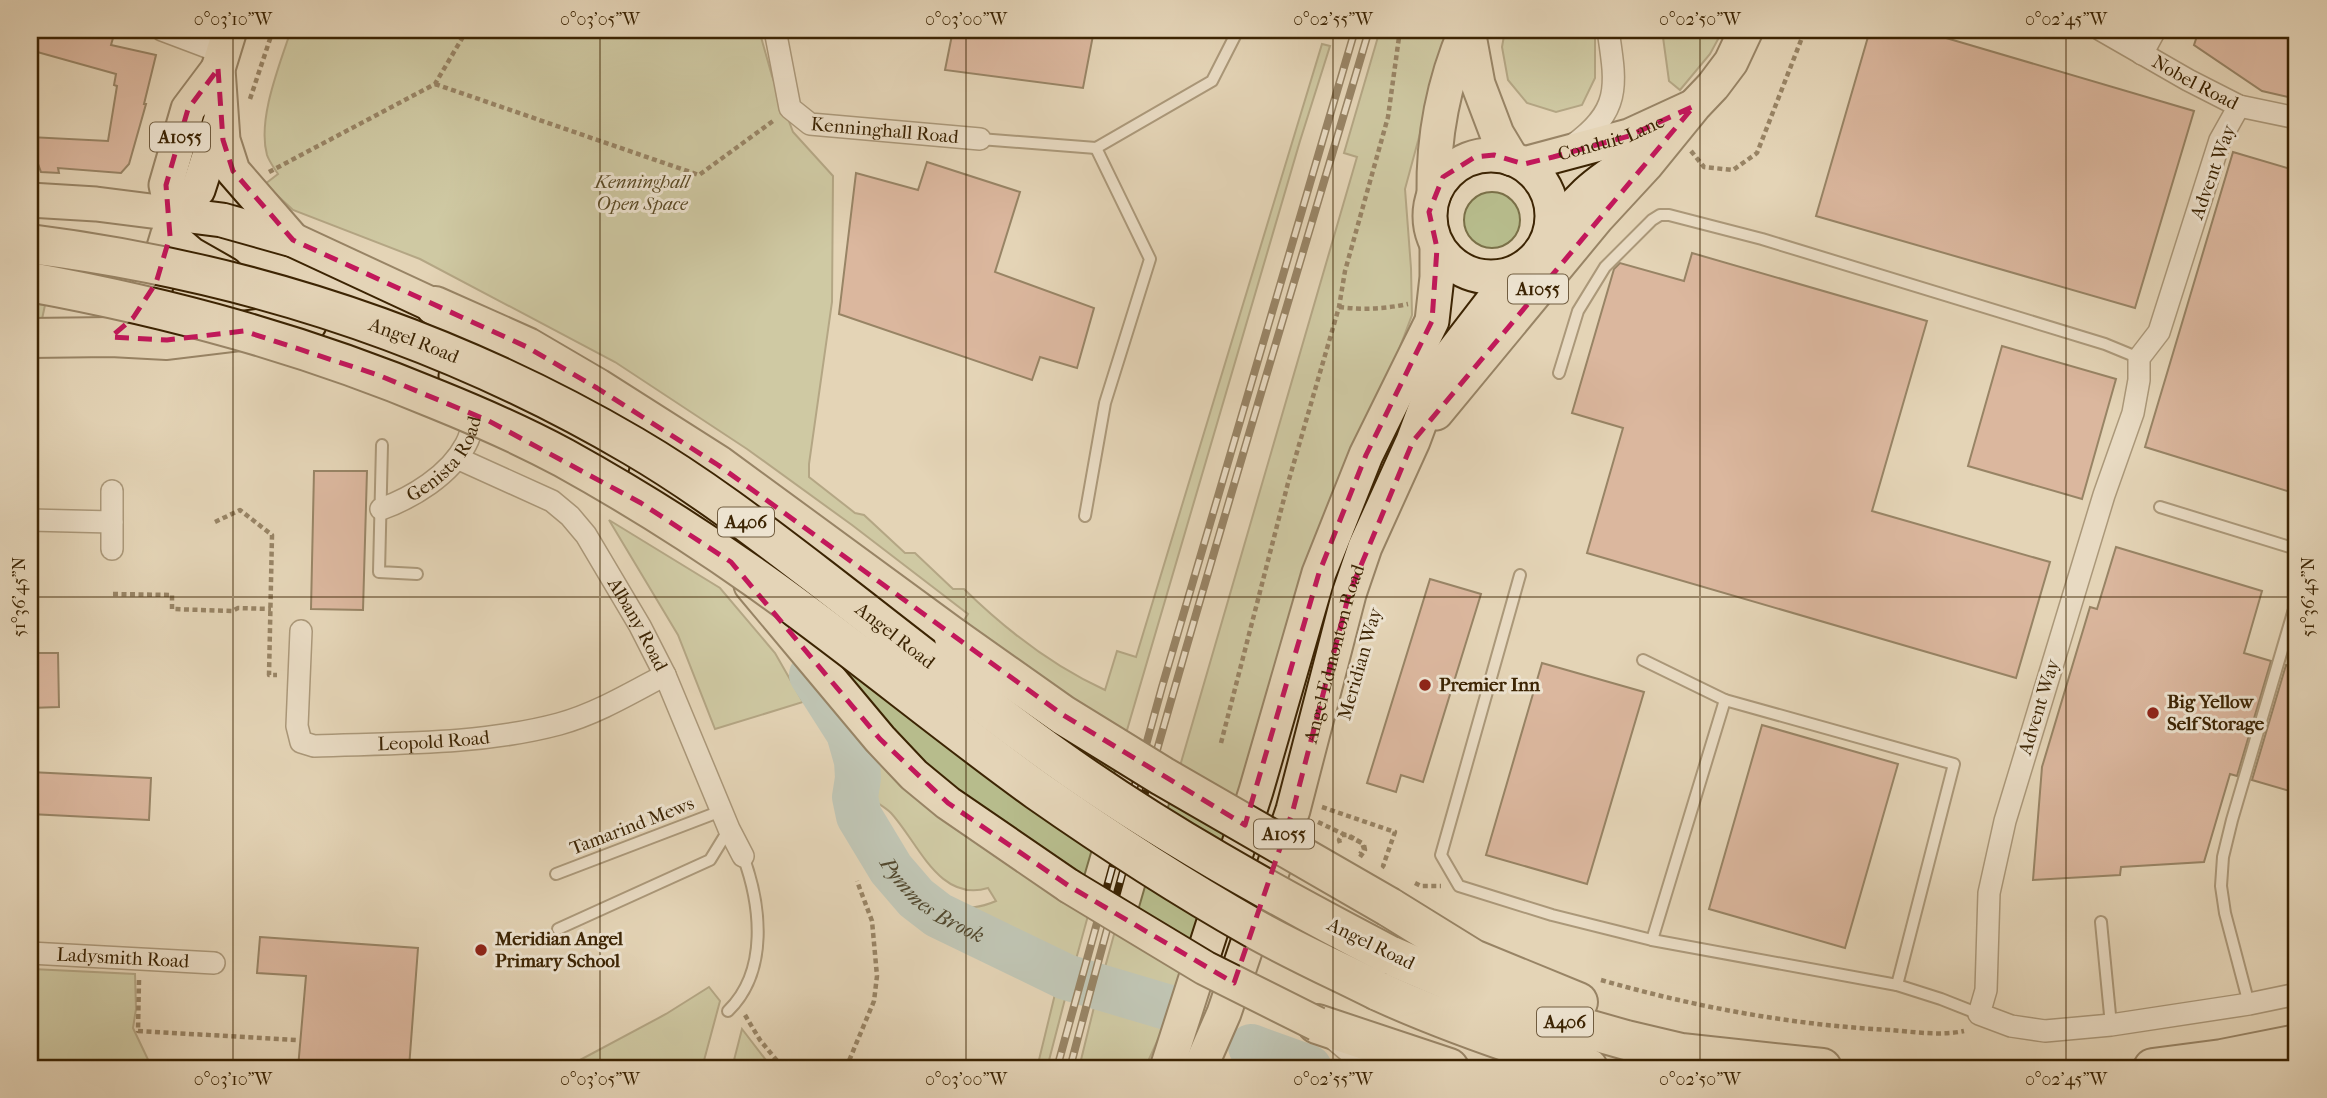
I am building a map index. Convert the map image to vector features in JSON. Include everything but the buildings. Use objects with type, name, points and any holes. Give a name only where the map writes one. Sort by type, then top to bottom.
[{"type":"highway","points":[[111,337],[133,318],[156,283],[171,225]]},
{"type":"highway","name":"Angel Road","points":[[30,244],[157,265],[282,294],[373,323],[506,378],[635,447],[699,489],[773,541],[1044,749],[1192,848],[1389,955],[1464,987],[1559,1021],[1681,1053],[1749,1059]]},
{"type":"highway","name":"Angel Road","points":[[30,282],[187,315],[301,348],[378,375],[487,420],[563,457],[641,503],[753,576],[1037,790],[1116,844],[1256,929],[1426,1013],[1509,1044],[1588,1068]]},
{"type":"highway","points":[[435,306],[527,347],[597,387],[718,465],[1063,715],[1140,763],[1345,884],[1397,886],[1473,959],[1637,1024],[1749,1059]]},
{"type":"highway","points":[[30,338],[111,337],[167,340],[307,323]]},
{"type":"highway","points":[[2153,1068],[2222,1059],[2297,1044]]},
{"type":"highway","name":"A406","points":[[1346,1045],[1449,1068]]},
{"type":"highway","name":"A406","points":[[1749,1059],[1822,1068]]},
{"type":"main road","points":[[1467,30],[1478,84],[1497,134],[1530,160],[1550,196],[1553,219],[1548,242],[1538,257],[1524,269],[1506,276],[1488,278],[1469,274],[1452,264],[1437,248],[1431,232],[1429,212],[1443,177],[1457,164],[1475,157],[1494,155],[1530,160]]},
{"type":"main road","points":[[1434,194],[1433,158],[1445,94],[1456,53],[1467,30]]},
{"type":"main road","name":"Conduit Lane","points":[[1548,242],[1582,195],[1611,173],[1678,144],[1694,106],[1731,62],[1746,30]]},
{"type":"main road","name":"A1055","points":[[224,50],[236,112],[223,140],[233,171],[293,240]]},
{"type":"main road","name":"A1055","points":[[171,225],[166,185],[188,109],[224,50]]},
{"type":"main road","name":"Conduit Lane","points":[[1530,160],[1629,136],[1694,106]]},
{"type":"main road","name":"A1055","points":[[171,225],[198,190],[236,112]]},
{"type":"main road","name":"A1055","points":[[1413,441],[1597,218],[1678,144]]},
{"type":"main road","points":[[30,200],[96,204],[171,225],[222,220],[293,240],[435,306]]},
{"type":"main road","name":"Angel Road","points":[[171,225],[191,254],[214,269],[257,289],[307,323],[417,358],[484,389],[659,496],[721,550],[889,748],[914,775],[948,803],[1069,886],[1205,968],[1346,1045]]},
{"type":"main road","name":"Angel Edmonton Road","points":[[1167,1068],[1256,791],[1319,573],[1366,455],[1433,321],[1437,248]]},
{"type":"main road","name":"Angel Edmonton Road","points":[[1200,1068],[1224,1013],[1293,810],[1349,594],[1381,508],[1451,355],[1490,303],[1524,269]]},
{"type":"street","points":[[162,30],[224,50]]},
{"type":"street","name":"Kenninghall Road","points":[[775,30],[790,108],[810,124],[980,139]]},
{"type":"street","points":[[1530,160],[1593,131],[1605,115],[1615,78],[1608,30]]},
{"type":"street","name":"Nobel Road","points":[[2101,30],[2239,106],[2297,118]]},
{"type":"street","points":[[2141,54],[2155,30]]},
{"type":"street","name":"Advent Way","points":[[1979,1014],[1986,990],[1989,893],[2005,821],[2104,495],[2133,412],[2139,380],[2139,358],[2160,332],[2220,140],[2239,106]]},
{"type":"street","points":[[435,306],[473,346],[483,367],[484,389]]},
{"type":"street","name":"Genista Road","points":[[380,509],[416,492],[457,458],[467,442],[484,389]]},
{"type":"street","name":"Albany Road","points":[[457,458],[552,501],[570,516],[586,535],[640,626],[665,675],[725,820],[743,856]]},
{"type":"street","points":[[112,491],[112,550]]},
{"type":"street","points":[[30,520],[112,522]]},
{"type":"street","name":"Leopold Road","points":[[300,631],[297,726],[301,742],[314,746],[500,737],[561,724],[605,706],[665,675]]},
{"type":"street","name":"Ladysmith Road","points":[[30,953],[214,963]]},
{"type":"street","points":[[1979,1014],[2011,1026],[2045,1031],[2111,1025],[2249,1004],[2297,993]]},
{"type":"lane","points":[[980,139],[1096,148],[1212,80],[1238,30]]},
{"type":"lane","points":[[1085,516],[1105,403],[1150,259],[1096,148]]},
{"type":"lane","points":[[1559,373],[1578,311],[1605,267],[1660,215],[1688,219],[1762,239],[2105,344],[2139,358]]},
{"type":"lane","name":"Genista Road","points":[[382,445],[379,572],[417,574]]},
{"type":"lane","points":[[2160,507],[2293,548],[2297,556]]},
{"type":"lane","points":[[1520,575],[1441,855],[1459,886],[1552,915],[1652,940],[1897,985],[1979,1014]]},
{"type":"lane","points":[[2249,1004],[2225,913],[2221,886],[2223,857],[2297,599]]},
{"type":"lane","points":[[1643,660],[1725,700],[1954,764],[1897,985]]},
{"type":"lane","points":[[1652,940],[1725,700]]},
{"type":"lane","points":[[558,929],[710,860],[725,820]]},
{"type":"lane","name":"Tamarind Mews","points":[[555,874],[725,820]]},
{"type":"lane","points":[[728,1011],[737,1002],[754,968],[757,941],[757,918],[751,878],[743,856]]},
{"type":"lane","points":[[2101,922],[2111,1025]]},
{"type":"path","points":[[236,112],[250,97],[273,30]]},
{"type":"path","points":[[263,175],[435,84],[467,30]]},
{"type":"path","points":[[1221,743],[1288,483],[1339,307],[1345,271],[1388,117],[1400,30]]},
{"type":"path","points":[[1678,144],[1704,167],[1733,170],[1757,153],[1805,30]]},
{"type":"path","points":[[435,84],[699,175],[790,108]]},
{"type":"path","points":[[1339,307],[1385,309],[1436,299]]},
{"type":"path","points":[[215,522],[240,510],[272,536],[269,675],[299,676]]},
{"type":"path","points":[[113,594],[172,595],[172,609],[271,609]]},
{"type":"path","points":[[1356,854],[1364,849],[1362,843],[1317,822],[1322,806],[1395,832],[1383,866],[1397,886],[1459,886]]},
{"type":"path","points":[[1341,845],[1339,840],[1342,835],[1348,835],[1364,845],[1365,850],[1358,861]]},
{"type":"path","points":[[846,1068],[874,1002],[877,976],[872,921],[857,881]]},
{"type":"path","points":[[141,959],[138,1031],[297,1041]]},
{"type":"path","points":[[1600,980],[1667,999],[1738,1013],[1863,1029],[1964,1032],[1979,1014]]},
{"type":"path","points":[[737,1002],[760,1040],[783,1068]]},
{"type":"highlighted area","points":[[218,69],[223,140],[233,171],[293,240],[527,347],[597,388],[718,465],[1063,715],[1245,825],[1319,573],[1366,455],[1432,321],[1437,248],[1429,212],[1443,177],[1475,157],[1494,155],[1524,164],[1629,136],[1694,106],[1413,441],[1349,594],[1293,810],[1234,983],[1069,886],[948,803],[880,739],[731,562],[641,503],[487,420],[378,375],[244,331],[167,340],[111,337],[133,318],[156,283],[170,236],[166,185],[188,109]]},
{"type":"green space","name":"Kenninghall Open Space","points":[[291,30],[759,30],[772,76],[793,132],[833,176],[832,302],[809,477],[855,513],[864,515],[905,553],[915,553],[953,589],[964,589],[1030,646],[1066,670],[1105,690],[1117,651],[1136,657],[1322,44],[1330,46],[1078,897],[1092,901],[1075,963],[951,905],[974,907],[996,901],[988,888],[971,890],[956,887],[943,879],[891,813],[873,800],[871,735],[827,647],[944,650],[968,614],[747,449],[615,362],[420,259],[293,210],[265,184],[278,174],[267,155],[265,125],[271,92]]},
{"type":"green space","points":[[1380,30],[1448,30],[1405,189],[1412,315],[1179,992],[1104,971],[1121,909],[1137,914],[1357,157],[1344,153]]},
{"type":"green space","points":[[1505,30],[1595,30],[1595,78],[1582,105],[1556,112],[1527,103],[1508,80],[1502,47]]},
{"type":"green space","points":[[1662,30],[1723,30],[1710,54],[1680,90],[1669,81]]},
{"type":"green space","points":[[1486,192],[1498,192],[1512,200],[1520,214],[1518,231],[1512,240],[1498,248],[1486,248],[1469,236],[1464,226],[1464,214],[1476,197]]},
{"type":"green space","points":[[30,303],[45,305],[41,324],[30,323]]},
{"type":"green space","points":[[609,520],[720,588],[775,653],[803,702],[715,729],[678,635]]},
{"type":"green space","points":[[32,969],[135,974],[136,1009],[133,1028],[152,1068],[34,1068]]},
{"type":"green space","points":[[709,987],[720,1001],[702,1068],[565,1068],[666,1014]]},
{"type":"green space","points":[[1056,990],[1066,995],[1047,1068],[1037,1068]]},
{"type":"green space","points":[[1095,1003],[1166,1022],[1145,1068],[1079,1068]]},
{"type":"green space","points":[[742,1029],[772,1068],[732,1068]]},
{"type":"waterway","name":"Pymmes Brook","points":[[812,675],[849,733],[857,761],[855,797],[859,816],[891,869],[916,898],[938,915],[1066,977],[1170,1008]]},
{"type":"waterway","name":"Pymmes Brook","points":[[1251,1047],[1309,1068]]},
{"type":"railway","points":[[1057,1068],[1162,687],[1355,30]]},
{"type":"railway","points":[[1070,1068],[1178,678],[1369,30]]},
{"type":"place","name":"Premier Inn","points":[[1425,685]]},
{"type":"place","name":"Big Yellow Self Storage","points":[[2153,713]]},
{"type":"place","name":"Meridian Angel Primary School","points":[[481,950]]}]
